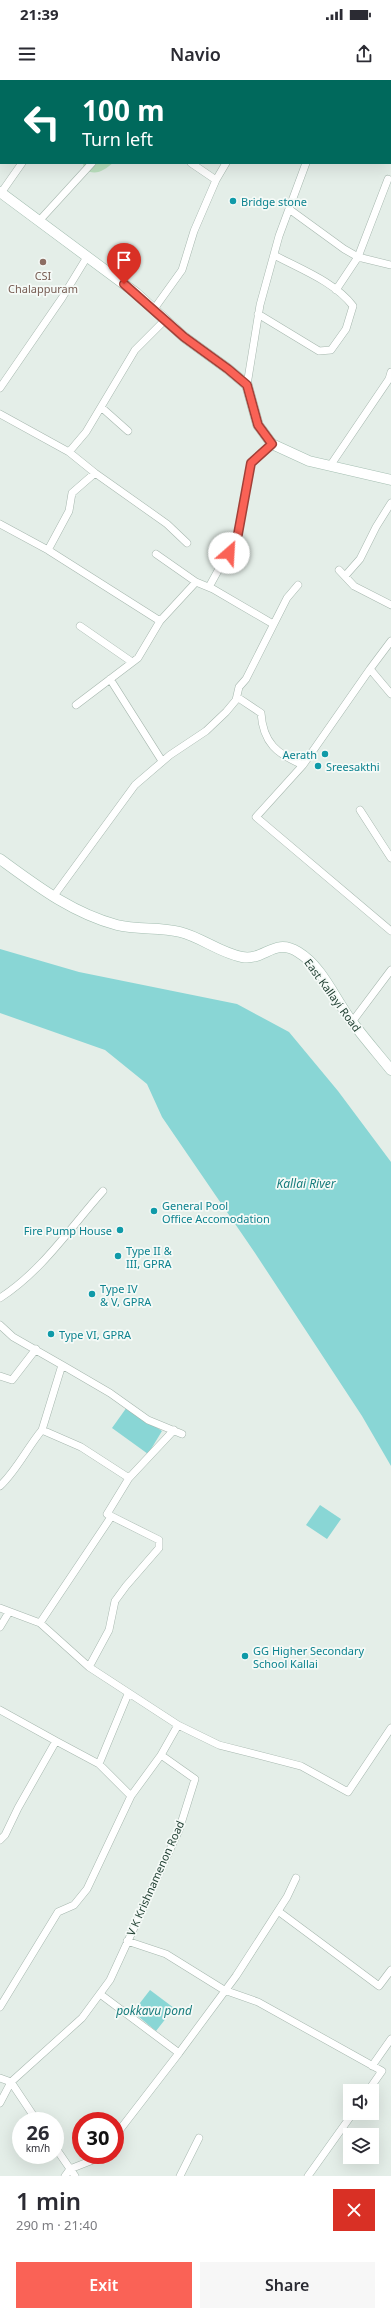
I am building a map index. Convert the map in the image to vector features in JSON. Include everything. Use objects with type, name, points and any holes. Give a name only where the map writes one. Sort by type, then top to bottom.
[{"type":"main road","points":[[0,192],[136,293],[184,337],[228,369],[247,385],[258,425],[272,444],[309,461],[391,480]]},
{"type":"main road","name":"East Kallayi Road","points":[[0,859],[53,897],[77,911],[119,926],[155,927],[182,932],[235,956],[250,958],[279,946],[288,946],[308,959],[352,1022],[391,1070]]},
{"type":"street","points":[[0,192],[21,164]]},
{"type":"street","points":[[39,221],[91,164]]},
{"type":"street","points":[[192,164],[216,180]]},
{"type":"street","points":[[154,309],[182,270],[194,231],[216,180],[225,164]]},
{"type":"street","points":[[247,385],[258,314],[274,255],[306,164]]},
{"type":"street","points":[[336,290],[358,257],[388,179]]},
{"type":"street","points":[[289,209],[344,249],[358,257],[391,265]]},
{"type":"street","points":[[258,314],[320,351],[331,350],[346,329],[353,306],[346,296],[274,255]]},
{"type":"street","points":[[0,388],[58,304],[87,256]]},
{"type":"street","points":[[69,452],[86,432],[135,350],[165,320]]},
{"type":"street","points":[[330,466],[389,379],[391,372]]},
{"type":"street","points":[[101,407],[128,431]]},
{"type":"street","points":[[0,414],[69,452],[95,473],[167,524],[187,543]]},
{"type":"street","points":[[209,587],[238,534],[251,463],[272,444]]},
{"type":"street","points":[[48,550],[69,511],[72,493],[95,473]]},
{"type":"street","points":[[345,576],[360,559],[376,527],[391,503]]},
{"type":"street","points":[[0,524],[48,550],[160,621]]},
{"type":"street","points":[[156,554],[196,582],[209,587],[273,624]]},
{"type":"street","points":[[339,570],[354,586],[391,605]]},
{"type":"street","points":[[76,705],[138,658],[160,621],[196,582]]},
{"type":"street","points":[[53,897],[135,785],[162,761],[206,731],[226,712],[237,697],[239,687],[246,679],[287,598],[298,585]]},
{"type":"street","points":[[80,626],[132,662]]},
{"type":"street","points":[[391,641],[370,668],[303,765],[256,817],[391,931]]},
{"type":"street","points":[[370,668],[391,694]]},
{"type":"street","points":[[110,679],[162,761]]},
{"type":"street","points":[[237,697],[261,713],[262,728],[272,746],[287,758],[303,765]]},
{"type":"street","points":[[360,810],[391,858]]},
{"type":"street","points":[[352,1022],[391,970]]},
{"type":"street","points":[[0,1298],[18,1287],[39,1266],[103,1191]]},
{"type":"street","points":[[0,1325],[13,1337],[110,1393],[148,1420],[182,1434]]},
{"type":"street","points":[[0,1376],[12,1380],[36,1349]]},
{"type":"street","points":[[0,1486],[10,1477],[29,1446],[42,1430],[62,1365]]},
{"type":"street","points":[[42,1430],[81,1447],[129,1478]]},
{"type":"street","points":[[89,1667],[109,1630],[116,1601],[126,1586],[159,1548],[159,1540],[111,1517],[108,1514],[129,1478],[174,1430]]},
{"type":"street","points":[[40,1623],[111,1517]]},
{"type":"street","points":[[0,1608],[40,1623],[89,1667],[128,1694],[178,1725],[219,1745],[301,1766],[348,1792],[391,1728]]},
{"type":"street","points":[[0,1627],[9,1612]]},
{"type":"street","points":[[99,1764],[128,1694]]},
{"type":"street","points":[[0,1710],[99,1764],[131,1796]]},
{"type":"street","points":[[0,2007],[58,1912],[74,1905],[87,1889],[131,1796],[161,1755],[178,1725]]},
{"type":"street","points":[[2,1835],[56,1741]]},
{"type":"street","name":"V K Krishnamenon Road","points":[[0,2104],[11,2082],[82,2018],[110,1980],[127,1940],[179,1830],[194,1779],[161,1755]]},
{"type":"street","points":[[124,2124],[179,2054],[224,1990],[236,1976],[287,1897],[296,1878]]},
{"type":"street","points":[[278,1910],[379,1986],[391,1970]]},
{"type":"street","points":[[127,1940],[166,1954],[224,1990],[258,2002],[382,2071],[373,2084]]},
{"type":"street","points":[[100,1994],[179,2054]]},
{"type":"street","points":[[372,2066],[391,2039]]},
{"type":"street","points":[[0,2078],[11,2082],[31,2112]]},
{"type":"street","points":[[308,2176],[348,2120]]},
{"type":"street","points":[[180,2176],[199,2138]]},
{"type":"street","points":[[64,2160],[75,2176]]},
{"type":"street","points":[[65,2176],[70,2169],[83,2164]]},
{"type":"green space","points":[[83,164],[112,164],[100,172],[92,172],[84,169]]},
{"type":"water","name":"Kallai River","points":[[0,949],[79,972],[237,1004],[289,1032],[338,1091],[391,1162],[391,1466],[362,1416],[255,1253],[162,1117],[147,1084],[105,1050],[0,1013]]},
{"type":"water","points":[[127,1407],[162,1431],[148,1454],[112,1428]]},
{"type":"water","points":[[320,1505],[341,1519],[327,1539],[306,1525]]},
{"type":"water","name":"pokkavu pond","points":[[150,1990],[174,2008],[156,2031],[133,2012]]},
{"type":"place","name":"Bridge stone","points":[[233,201]]},
{"type":"place","name":"CSI Chalappuram","points":[[43,262]]},
{"type":"place","name":"Aerath","points":[[325,754]]},
{"type":"place","name":"Sreesakthi","points":[[318,766]]},
{"type":"place","name":"General Pool Office Accomodation","points":[[154,1211]]},
{"type":"place","name":"Fire Pump House","points":[[120,1230]]},
{"type":"place","name":"Type II & III, GPRA","points":[[118,1256]]},
{"type":"place","name":"Type IV & V, GPRA","points":[[92,1294]]},
{"type":"place","name":"Type VI, GPRA","points":[[51,1334]]},
{"type":"place","name":"GG Higher Secondary School Kallai","points":[[245,1656]]},
{"type":"route","points":[[124,284],[184,337],[228,369],[247,385],[258,425],[272,444],[251,463],[238,534],[229,553]]}]
